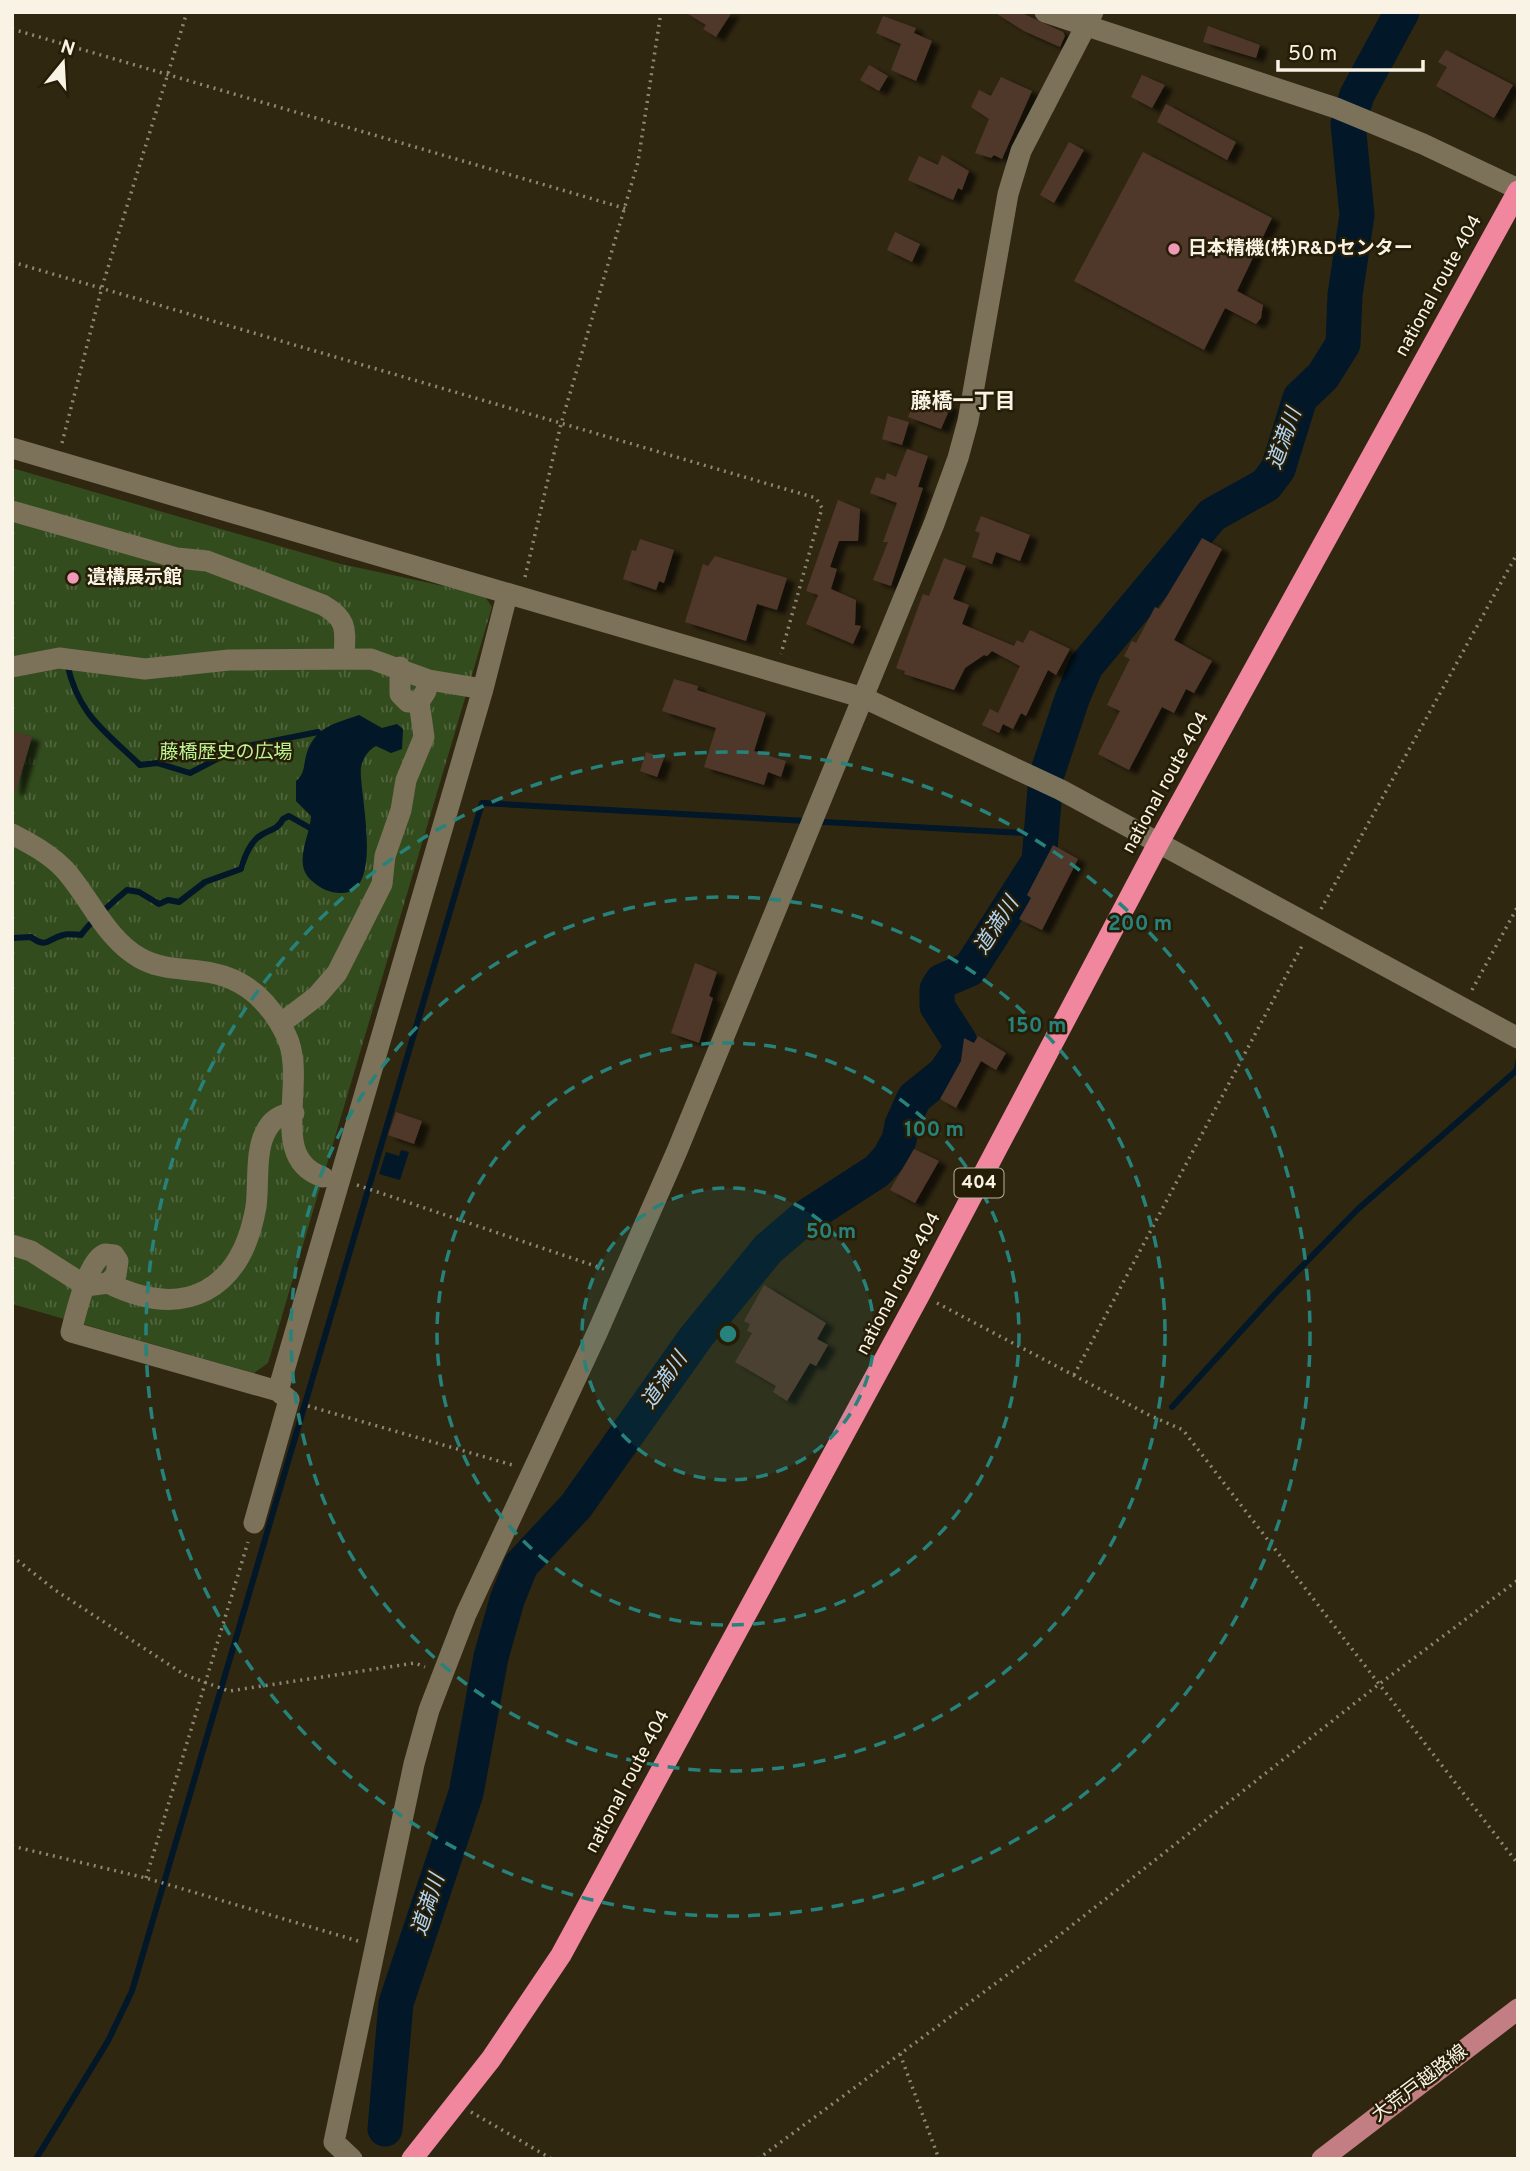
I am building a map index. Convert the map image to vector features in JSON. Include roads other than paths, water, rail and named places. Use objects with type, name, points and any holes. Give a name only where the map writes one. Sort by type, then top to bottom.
[{"type":"highway","name":"national route 404","points":[[412,2159],[457,2104],[521,2016],[567,1944],[920,1294],[1158,842],[1518,190]]},
{"type":"main road","name":"大荒戸越路線","points":[[1322,2159],[1518,2009]]},
{"type":"street","points":[[1045,12],[1090,19],[1336,108],[1423,144],[1518,190]]},
{"type":"street","points":[[352,2159],[332,2150],[414,1765],[442,1674],[466,1614],[623,1275],[864,698],[958,458],[983,349],[1008,194],[1021,151],[1090,19]]},
{"type":"street","points":[[12,448],[864,698],[1061,790],[1518,1038]]},
{"type":"street","points":[[12,511],[177,558],[207,561],[323,605],[338,614],[343,622],[344,659]]},
{"type":"street","points":[[254,1523],[330,1178],[513,597]]},
{"type":"street","points":[[14,670],[60,658],[145,669],[229,660],[371,659],[400,667],[429,680],[483,688]]},
{"type":"street","points":[[400,667],[400,694],[408,702],[419,702]]},
{"type":"street","points":[[280,1024],[317,996],[337,973],[382,884],[385,856],[401,810],[406,780],[424,737],[419,702],[428,689],[429,680]]},
{"type":"street","points":[[12,834],[50,856],[65,870],[126,949],[156,965],[227,977],[259,997],[288,1039],[295,1067],[294,1113],[290,1129],[293,1150],[310,1172],[330,1178]]},
{"type":"street","points":[[12,1245],[31,1251],[86,1286],[108,1283],[128,1293],[175,1300],[220,1282],[234,1268],[245,1245],[256,1207],[264,1135],[273,1120],[294,1113]]},
{"type":"street","points":[[108,1283],[119,1267],[114,1255],[105,1254],[94,1262],[71,1332],[283,1395]]},
{"type":"water","points":[[359,715],[382,728],[397,724],[403,729],[402,749],[391,753],[376,746],[363,760],[361,779],[367,839],[363,877],[355,889],[337,893],[315,884],[303,867],[311,816],[296,801],[296,781],[302,773],[310,746],[319,733],[333,724]]},
{"type":"water","points":[[401,1150],[409,1152],[400,1180],[379,1174],[386,1152],[399,1156]]},
{"type":"waterway","name":"道満川","points":[[385,2129],[396,2003],[466,1793],[491,1657],[507,1600],[521,1565],[576,1506],[696,1337],[768,1249],[803,1219],[877,1171],[889,1158],[899,1140],[902,1125],[914,1098],[945,1073],[958,1054],[960,1042],[937,1006],[937,989],[942,981],[970,969],[1039,861],[1046,777],[1086,666],[1212,515],[1266,485],[1278,469],[1300,398],[1323,376],[1343,344],[1345,295],[1357,215],[1348,124],[1357,95],[1402,12]]},
{"type":"waterway","points":[[67,663],[85,709],[140,765],[157,763],[190,773],[238,748],[318,732]]},
{"type":"waterway","points":[[36,2159],[108,2041],[132,1991],[482,803],[1042,834]]},
{"type":"waterway","points":[[12,938],[31,937],[44,943],[65,934],[81,935],[127,890],[139,892],[159,904],[168,900],[179,902],[205,882],[241,869],[253,842],[278,826],[283,819],[289,816],[310,828]]},
{"type":"waterway","points":[[1172,1407],[1272,1297],[1358,1209],[1517,1070],[1518,1062]]},
{"type":"place","name":"日本精機(株)R&Dセンター","points":[[1174,249]]},
{"type":"place","name":"遺構展示館","points":[[73,578]]},
{"type":"district","name":"藤橋一丁目","points":[[963,402]]},
{"type":"park label","name":"藤橋歴史の広場","points":[[226,753]]}]
